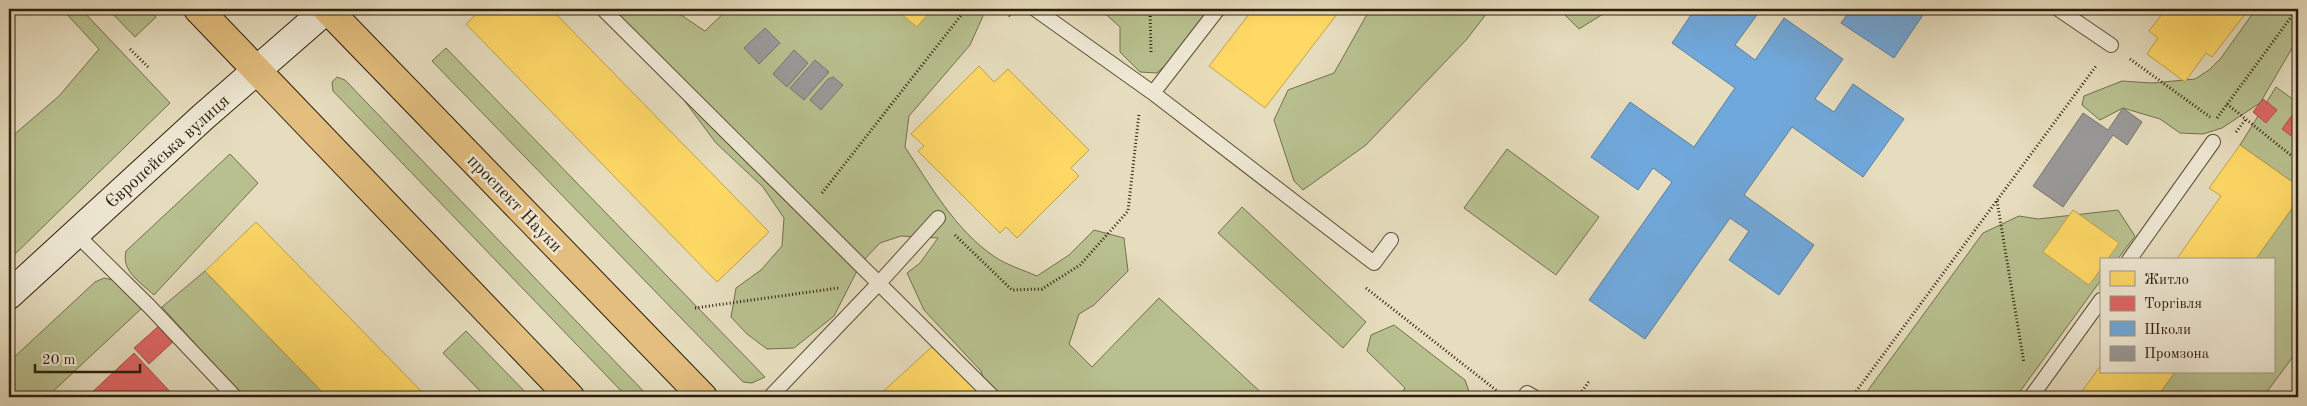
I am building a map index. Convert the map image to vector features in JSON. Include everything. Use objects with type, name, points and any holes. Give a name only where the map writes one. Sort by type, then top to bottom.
[{"type":"main road","points":[[198,9],[570,397]]},
{"type":"main road","name":"Європейська вулиця","points":[[9,296],[75,233],[256,70],[327,9]]},
{"type":"main road","name":"проспект Науки","points":[[327,9],[704,397]]},
{"type":"lane","points":[[603,9],[880,282],[993,397]]},
{"type":"lane","points":[[1035,9],[1153,93],[1374,263],[1391,240]]},
{"type":"lane","points":[[1153,93],[1218,9]]},
{"type":"lane","points":[[2058,9],[2111,45]]},
{"type":"lane","points":[[2130,258],[2213,142]]},
{"type":"lane","points":[[770,397],[880,282],[938,218]]},
{"type":"lane","points":[[75,233],[150,307],[235,397]]},
{"type":"lane","points":[[2031,397],[2100,301]]},
{"type":"lane","points":[[1524,397],[1527,393],[1534,397]]},
{"type":"path","points":[[808,211],[966,9]]},
{"type":"path","points":[[1001,9],[1016,20]]},
{"type":"path","points":[[1852,397],[2111,45],[2215,121],[2297,9]]},
{"type":"path","points":[[130,49],[149,68]]},
{"type":"path","points":[[2227,104],[2298,162]]},
{"type":"path","points":[[938,218],[1012,290],[1042,289],[1080,265],[1128,211],[1140,110]]},
{"type":"path","points":[[1997,201],[2025,368]]},
{"type":"path","points":[[695,308],[880,282]]},
{"type":"path","points":[[1578,397],[1590,380]]},
{"type":"green space","points":[[62,9],[81,9],[170,103],[9,260],[9,139],[59,96],[99,49]]},
{"type":"green space","points":[[108,9],[149,9],[156,17],[135,37]]},
{"type":"green space","points":[[616,9],[672,9],[705,31],[728,9],[978,9],[983,16],[970,45],[909,116],[905,147],[934,192],[956,221],[981,246],[995,257],[1037,276],[1069,255],[1094,230],[1124,238],[1128,271],[1094,305],[1079,314],[1069,344],[1092,367],[1159,298],[1266,397],[989,397],[981,371],[924,310],[907,273],[920,263],[938,238],[901,236],[880,243],[861,263],[834,316],[794,348],[767,349],[747,334],[731,317],[736,288],[761,270],[782,246],[784,218],[763,187],[716,143]]},
{"type":"green space","points":[[1100,9],[1208,9],[1171,60],[1157,73],[1140,72],[1120,52],[1120,27]]},
{"type":"green space","points":[[1370,9],[1490,9],[1467,39],[1366,145],[1303,190],[1294,181],[1274,120],[1288,90],[1334,73]]},
{"type":"green space","points":[[1559,9],[1611,9],[1579,29]]},
{"type":"green space","points":[[2256,9],[2298,9],[2298,38],[2260,103],[2222,128],[2203,134],[2180,133],[2160,119],[2123,108],[2100,120],[2082,105],[2084,96],[2122,81],[2152,83],[2195,79],[2209,70],[2221,58]]},
{"type":"green space","points":[[446,48],[765,377],[752,383],[743,382],[432,61]]},
{"type":"green space","points":[[337,77],[345,80],[649,397],[627,397],[333,91],[332,82]]},
{"type":"green space","points":[[2276,87],[2298,103],[2298,186],[2240,145]]},
{"type":"green space","points":[[1507,149],[1599,217],[1556,275],[1464,208]]},
{"type":"green space","points":[[230,154],[258,183],[154,295],[129,270],[125,258],[126,251]]},
{"type":"green space","points":[[2298,200],[2298,350],[2263,397],[2157,397],[2174,374],[2274,374],[2274,258],[2256,258]]},
{"type":"green space","points":[[1242,207],[1366,322],[1343,348],[1218,233]]},
{"type":"green space","points":[[2118,210],[2135,236],[2118,258],[2100,258],[2100,281],[2016,397],[1863,397],[1983,233],[2019,216],[2038,219]]},
{"type":"green space","points":[[205,271],[327,397],[243,397],[162,307]]},
{"type":"green space","points":[[104,278],[113,280],[142,308],[47,397],[9,397],[9,362],[95,282]]},
{"type":"green space","points":[[1394,325],[1465,380],[1471,397],[1399,397],[1405,388],[1367,351],[1371,335]]},
{"type":"green space","points":[[466,331],[530,397],[486,397],[443,353]]},
{"type":"building: Житло","points":[[482,9],[551,9],[769,232],[717,282],[466,24]]},
{"type":"building: Житло","points":[[895,9],[932,9],[917,27]]},
{"type":"building: Житло","points":[[1253,9],[1341,9],[1265,108],[1209,66]]},
{"type":"building: Житло","points":[[2166,9],[2249,9],[2212,57],[2206,53],[2185,82],[2147,54],[2158,38],[2149,31]]},
{"type":"building: Житло","points":[[979,66],[994,82],[1008,69],[1089,150],[1071,168],[1079,176],[1017,238],[1006,227],[1000,233],[918,151],[924,146],[911,134]]},
{"type":"building: Житло","points":[[2240,145],[2298,186],[2298,200],[2256,258],[2177,258],[2221,196],[2209,188]]},
{"type":"building: Житло","points":[[2073,210],[2119,243],[2108,258],[2100,258],[2100,270],[2089,285],[2043,252]]},
{"type":"building: Житло","points":[[256,222],[427,397],[327,397],[205,271]]},
{"type":"building: Житло","points":[[935,344],[979,392],[972,397],[877,397]]},
{"type":"building: Житло","points":[[2100,366],[2100,374],[2174,374],[2157,397],[2078,397]]},
{"type":"building: Торгівля","points":[[2263,99],[2277,110],[2266,123],[2253,112]]},
{"type":"building: Торгівля","points":[[2296,110],[2298,112],[2298,141],[2282,129]]},
{"type":"building: Торгівля","points":[[161,324],[176,339],[149,364],[134,348]]},
{"type":"building: Торгівля","points":[[134,353],[175,397],[87,397]]},
{"type":"building: Школи","points":[[1695,9],[1748,9],[1757,15],[1735,45],[1755,60],[1784,18],[1843,59],[1815,99],[1834,112],[1853,84],[1904,119],[1863,177],[1792,127],[1744,195],[1814,245],[1779,295],[1729,260],[1749,231],[1730,218],[1645,339],[1589,300],[1672,182],[1653,168],[1638,190],[1591,157],[1630,102],[1694,147],[1735,88],[1672,43]]},
{"type":"building: Школи","points":[[1851,9],[1927,9],[1894,58],[1841,23]]},
{"type":"building: Промзона","points":[[765,28],[780,43],[759,64],[744,48]]},
{"type":"building: Промзона","points":[[794,50],[808,63],[787,87],[773,74]]},
{"type":"building: Промзона","points":[[815,60],[829,72],[804,100],[790,88]]},
{"type":"building: Промзона","points":[[833,77],[843,85],[821,110],[810,100],[828,79]]},
{"type":"building: Промзона","points":[[2123,108],[2142,122],[2127,145],[2113,135],[2063,207],[2033,186],[2083,113],[2108,130]]}]
